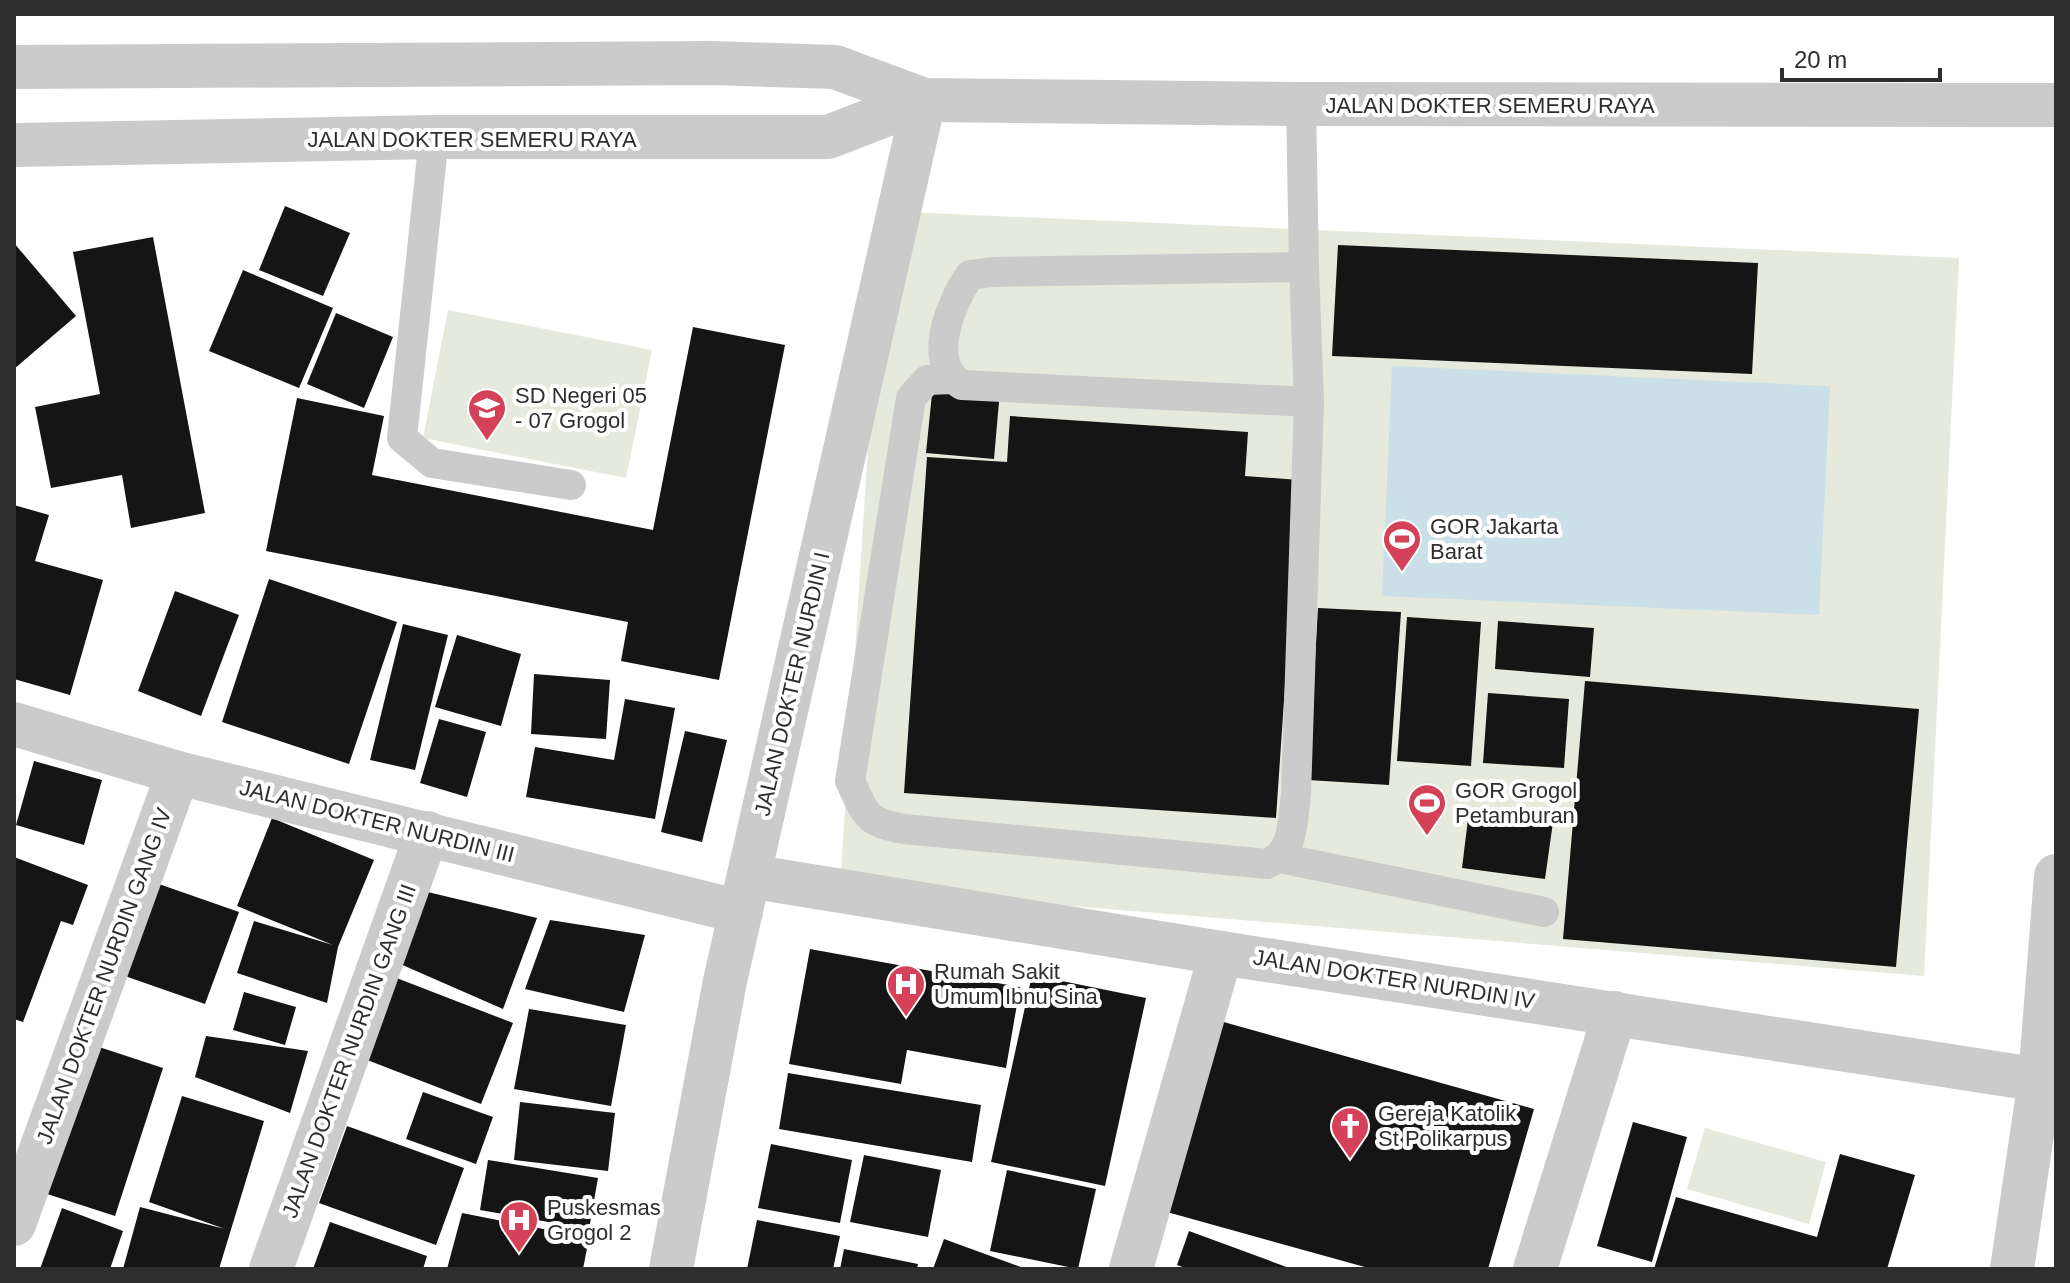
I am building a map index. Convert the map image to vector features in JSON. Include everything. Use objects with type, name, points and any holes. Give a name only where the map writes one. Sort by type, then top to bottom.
[{"type":"street","name":"JALAN DOKTER SEMERU RAYA","points":[[14,67],[712,63],[835,67],[924,100],[2056,105]]},
{"type":"street","name":"JALAN DOKTER SEMERU RAYA","points":[[14,145],[434,137],[828,137],[924,100]]},
{"type":"street","name":"JALAN DOKTER NURDIN I","points":[[671,1269],[725,981],[924,100]]},
{"type":"street","name":"JALAN DOKTER NURDIN III","points":[[14,724],[178,773],[427,833],[745,894]]},
{"type":"street","name":"JALAN DOKTER NURDIN GANG IV","points":[[14,1224],[178,773]]},
{"type":"street","name":"JALAN DOKTER NURDIN GANG III","points":[[271,1269],[427,833]]},
{"type":"street","points":[[2012,1269],[2040,1080],[2056,876]]},
{"type":"street","name":"JALAN DOKTER NURDIN IV","points":[[745,894],[1221,953],[2040,1080]]},
{"type":"street","points":[[1131,1269],[1221,953]]},
{"type":"street","points":[[1535,1269],[1615,1013]]},
{"type":"lane","points":[[1301,104],[1309,402],[1296,795],[1289,844],[1280,858],[1267,864],[904,829],[888,826],[867,816],[850,781],[911,398],[927,380],[952,379],[962,385],[1309,402]]},
{"type":"lane","points":[[434,137],[402,438],[432,463],[571,485]]},
{"type":"lane","points":[[952,379],[944,356],[946,319],[956,295],[970,275],[1304,267]]},
{"type":"lane","points":[[1280,858],[1544,912]]},
{"type":"shaded area","name":"GOR Jakarta Barat","points":[[883,211],[1959,258],[1924,976],[840,887]]},
{"type":"shaded area","points":[[448,310],[652,350],[626,478],[423,438]]},
{"type":"shaded area","points":[[1705,1128],[1826,1162],[1809,1224],[1687,1189]]},
{"type":"water","points":[[1392,366],[1830,386],[1819,615],[1382,596]]},
{"type":"building","points":[[285,206],[350,233],[323,296],[259,270]]},
{"type":"building","points":[[153,237],[205,513],[131,528],[122,475],[51,488],[35,407],[100,394],[73,252]]},
{"type":"building","points":[[14,243],[76,316],[14,369]]},
{"type":"building","points":[[1338,245],[1758,263],[1752,374],[1332,356]]},
{"type":"building","points":[[243,270],[333,308],[299,388],[209,351]]},
{"type":"building","points":[[336,313],[393,337],[364,408],[307,384]]},
{"type":"building","points":[[693,327],[785,345],[719,680],[621,661],[628,622],[266,551],[297,398],[384,416],[372,475],[653,530]]},
{"type":"building","points":[[933,384],[1000,390],[994,459],[926,453]]},
{"type":"building","points":[[1010,416],[1248,432],[1245,476],[1299,480],[1276,818],[904,793],[927,457],[1007,462]]},
{"type":"building","points":[[14,505],[49,515],[35,561],[103,580],[70,695],[14,679]]},
{"type":"building","points":[[269,579],[397,622],[349,764],[222,722]]},
{"type":"building","points":[[175,591],[239,615],[201,716],[138,691]]},
{"type":"building","points":[[1318,608],[1401,612],[1389,785],[1308,780]]},
{"type":"building","points":[[1407,617],[1481,622],[1471,766],[1397,761]]},
{"type":"building","points":[[1498,621],[1594,628],[1590,677],[1495,669]]},
{"type":"building","points":[[403,624],[448,635],[415,770],[370,760]]},
{"type":"building","points":[[457,635],[521,654],[501,726],[435,707]]},
{"type":"building","points":[[534,674],[610,680],[606,739],[531,734]]},
{"type":"building","points":[[1585,681],[1919,709],[1896,967],[1563,939]]},
{"type":"building","points":[[1488,693],[1569,699],[1564,768],[1483,763]]},
{"type":"building","points":[[625,699],[675,708],[655,819],[526,797],[535,747],[614,760]]},
{"type":"building","points":[[439,719],[486,732],[467,797],[420,783]]},
{"type":"building","points":[[685,731],[727,740],[702,842],[661,832]]},
{"type":"building","points":[[34,761],[102,780],[84,845],[16,825]]},
{"type":"building","points":[[1469,811],[1553,822],[1545,879],[1462,868]]},
{"type":"building","points":[[272,818],[374,860],[338,947],[327,1003],[237,973],[254,921],[333,945],[237,906]]},
{"type":"building","points":[[14,857],[88,885],[73,925],[61,921],[23,1022],[14,1019]]},
{"type":"building","points":[[156,883],[239,912],[205,1004],[122,975]]},
{"type":"building","points":[[419,890],[537,918],[503,1009],[391,960]]},
{"type":"building","points":[[550,920],[645,935],[624,1012],[525,989]]},
{"type":"building","name":"Rumah Sakit Umum Ibnu Sina","points":[[810,949],[1020,987],[1006,1068],[907,1050],[901,1084],[789,1064]]},
{"type":"building","points":[[1032,975],[1146,998],[1105,1186],[991,1162]]},
{"type":"building","points":[[394,977],[513,1023],[481,1104],[362,1058]]},
{"type":"building","points":[[244,992],[296,1007],[285,1045],[233,1030]]},
{"type":"building","points":[[529,1009],[626,1025],[611,1106],[514,1089]]},
{"type":"building","name":"Gereja Katolik St Polikarpus","points":[[1220,1021],[1534,1109],[1488,1269],[1372,1269],[1167,1212]]},
{"type":"building","points":[[206,1036],[308,1051],[290,1113],[195,1077]]},
{"type":"building","points":[[90,1044],[163,1068],[115,1216],[41,1192]]},
{"type":"building","points":[[788,1073],[981,1105],[972,1162],[779,1129]]},
{"type":"building","points":[[423,1092],[493,1117],[476,1164],[406,1139]]},
{"type":"building","points":[[182,1096],[264,1121],[219,1269],[123,1269],[140,1207],[225,1229],[149,1202]]},
{"type":"building","points":[[520,1102],[615,1113],[608,1171],[514,1160]]},
{"type":"building","points":[[1633,1122],[1687,1137],[1652,1262],[1597,1246]]},
{"type":"building","points":[[347,1126],[464,1168],[436,1245],[319,1203]]},
{"type":"building","points":[[771,1144],[852,1160],[840,1223],[758,1208]]},
{"type":"building","points":[[1840,1154],[1915,1175],[1887,1269],[1654,1269],[1676,1197],[1817,1237]]},
{"type":"building","points":[[864,1155],[941,1170],[928,1237],[850,1222]]},
{"type":"building","points":[[488,1160],[598,1178],[589,1229],[480,1210]]},
{"type":"building","points":[[1007,1170],[1096,1189],[1078,1269],[990,1251]]},
{"type":"building","points":[[62,1208],[123,1231],[110,1269],[40,1269]]},
{"type":"building","name":"Puskesmas Grogol 2","points":[[462,1213],[589,1238],[583,1269],[447,1269]]},
{"type":"building","points":[[757,1220],[840,1236],[833,1269],[747,1269]]},
{"type":"building","points":[[330,1222],[427,1256],[423,1269],[313,1269]]},
{"type":"building","points":[[1189,1231],[1292,1269],[1188,1269],[1177,1265]]},
{"type":"building","points":[[944,1239],[1026,1269],[933,1269]]},
{"type":"building","points":[[844,1249],[918,1264],[917,1269],[840,1269]]},
{"type":"place","name":"SD Negeri 05 - 07 Grogol","points":[[487,442]]},
{"type":"place","name":"GOR Jakarta Barat","points":[[1402,573]]},
{"type":"place","name":"GOR Grogol Petamburan","points":[[1427,837]]},
{"type":"place","name":"Rumah Sakit Umum Ibnu Sina","points":[[906,1018]]},
{"type":"place","name":"Gereja Katolik St Polikarpus","points":[[1350,1160]]},
{"type":"place","name":"Puskesmas Grogol 2","points":[[519,1254]]}]
